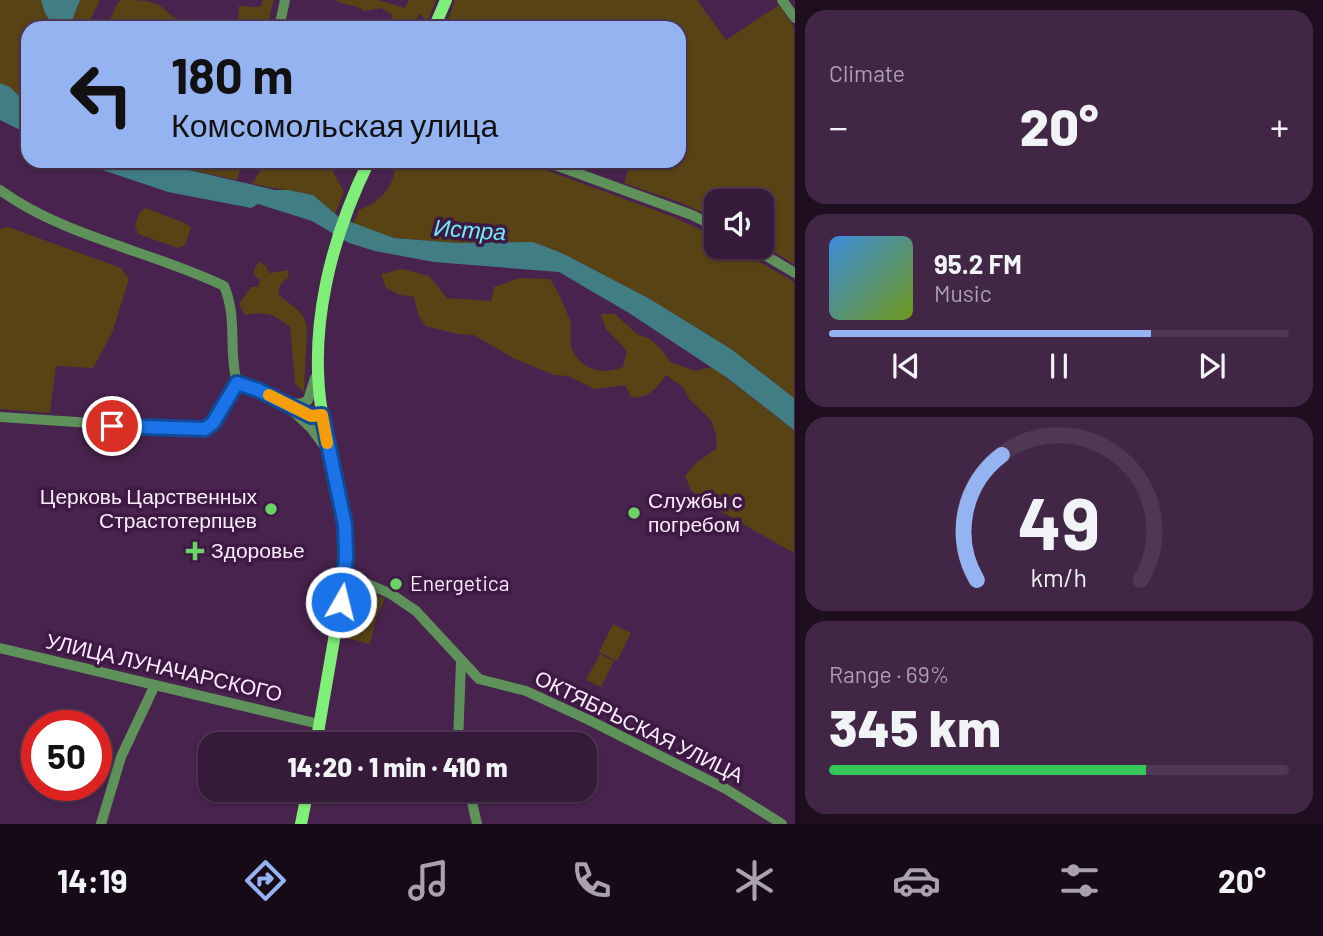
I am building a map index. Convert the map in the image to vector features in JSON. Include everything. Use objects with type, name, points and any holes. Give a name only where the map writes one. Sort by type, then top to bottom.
[{"type":"main road","points":[[436,21],[446,0]]},
{"type":"main road","points":[[318,732],[345,574],[346,547],[344,517],[322,415],[317,365],[328,276],[344,218],[365,168]]},
{"type":"main road","points":[[301,824],[305,802]]},
{"type":"street","points":[[280,21],[285,0]]},
{"type":"street","points":[[782,0],[794,18]]},
{"type":"street","points":[[563,168],[704,221]]},
{"type":"street","points":[[0,190],[34,211],[224,286],[232,313],[233,368],[237,383],[213,423],[199,430],[0,417]]},
{"type":"street","points":[[771,259],[794,273]]},
{"type":"street","points":[[285,402],[301,404],[308,400],[317,365]]},
{"type":"street","points":[[237,383],[285,402],[311,416],[322,415]]},
{"type":"street","points":[[285,402],[311,428],[330,455]]},
{"type":"street","name":"ОКТЯБРЬСКАЯ УЛИЦА","points":[[345,574],[391,594],[416,611],[479,679],[526,691],[583,718],[726,789],[782,824]]},
{"type":"street","name":"УЛИЦА ЛУНАЧАРСКОГО","points":[[0,648],[154,687],[319,724]]},
{"type":"street","points":[[458,732],[461,661]]},
{"type":"street","points":[[101,824],[121,757],[154,687]]},
{"type":"street","points":[[472,802],[477,824]]},
{"type":"shaded area","points":[[0,0],[41,0],[50,21],[21,21],[21,98],[10,87],[0,83]]},
{"type":"shaded area","points":[[41,0],[80,0],[72,21],[50,21]]},
{"type":"shaded area","points":[[80,0],[100,0],[90,21],[72,21]]},
{"type":"shaded area","points":[[263,0],[274,0],[268,21],[238,20],[239,6],[261,6]]},
{"type":"shaded area","points":[[335,0],[378,0],[405,8],[409,0],[436,0],[429,18],[425,19],[420,14],[417,17],[418,21],[392,21],[393,15],[381,8],[364,11]]},
{"type":"shaded area","points":[[455,0],[697,0],[726,40],[779,5],[794,27],[794,264],[774,252],[774,189],[704,189],[704,213],[624,183],[629,168],[686,168],[686,21],[448,21]]},
{"type":"shaded area","points":[[145,1],[157,4],[182,21],[109,21],[118,2]]},
{"type":"shaded area","points":[[0,83],[10,87],[21,98],[21,130],[0,120]]},
{"type":"shaded area","points":[[97,168],[180,168],[275,190],[313,195],[340,218],[394,238],[458,243],[533,242],[562,253],[650,299],[731,349],[794,398],[794,430],[726,377],[629,313],[559,272],[434,262],[375,251],[349,243],[312,221],[258,204],[251,208],[168,192]]},
{"type":"shaded area","points":[[182,168],[241,168],[237,180]]},
{"type":"shaded area","points":[[262,168],[334,168],[333,172],[344,192],[335,214],[313,195],[252,184]]},
{"type":"shaded area","points":[[395,168],[540,168],[671,216],[704,231],[704,259],[755,259],[794,282],[794,398],[731,349],[650,299],[562,253],[533,242],[459,243],[394,238],[353,224],[359,210],[380,198],[393,178]]},
{"type":"shaded area","points":[[146,208],[187,224],[191,228],[185,245],[178,248],[138,234],[135,225],[140,212]]},
{"type":"shaded area","points":[[8,227],[121,268],[129,279],[112,333],[93,368],[56,366],[50,413],[0,409],[0,229]]},
{"type":"shaded area","points":[[260,262],[266,266],[269,273],[289,270],[279,295],[300,312],[307,327],[304,392],[295,384],[290,327],[269,314],[245,315],[239,304],[251,287],[258,287],[260,280],[254,275],[255,267]]},
{"type":"shaded area","points":[[402,269],[429,276],[447,298],[491,301],[494,287],[520,278],[550,279],[569,318],[572,350],[582,363],[594,369],[609,371],[623,367],[627,351],[606,329],[601,314],[615,314],[637,334],[650,339],[670,362],[696,371],[712,367],[794,430],[794,553],[701,500],[691,490],[685,476],[695,464],[717,448],[716,435],[711,420],[689,399],[683,387],[666,375],[652,392],[632,398],[625,385],[595,389],[568,376],[554,375],[513,358],[474,335],[426,326],[418,314],[414,297],[400,295],[386,288],[381,274]]},
{"type":"shaded area","points":[[353,587],[385,599],[376,618],[370,644],[342,637]]},
{"type":"shaded area","points":[[613,624],[631,633],[617,661],[599,652]]},
{"type":"shaded area","points":[[600,654],[614,661],[601,687],[586,680]]},
{"type":"slow traffic","points":[[269,395],[311,416],[322,415],[327,443]]},
{"type":"place","name":"Церковь Царственных Страстотерпцев","points":[[271,509]]},
{"type":"place","name":"Службы с погребом","points":[[634,513]]},
{"type":"place","name":"Здоровье","points":[[195,551]]},
{"type":"place","name":"Energetica","points":[[396,584]]},
{"type":"route","points":[[112,426],[205,429],[213,423],[237,383],[285,402],[311,416],[322,415],[345,525],[346,557],[341,602]]},
{"type":"water label","name":"Истра","points":[[470,230]]}]
